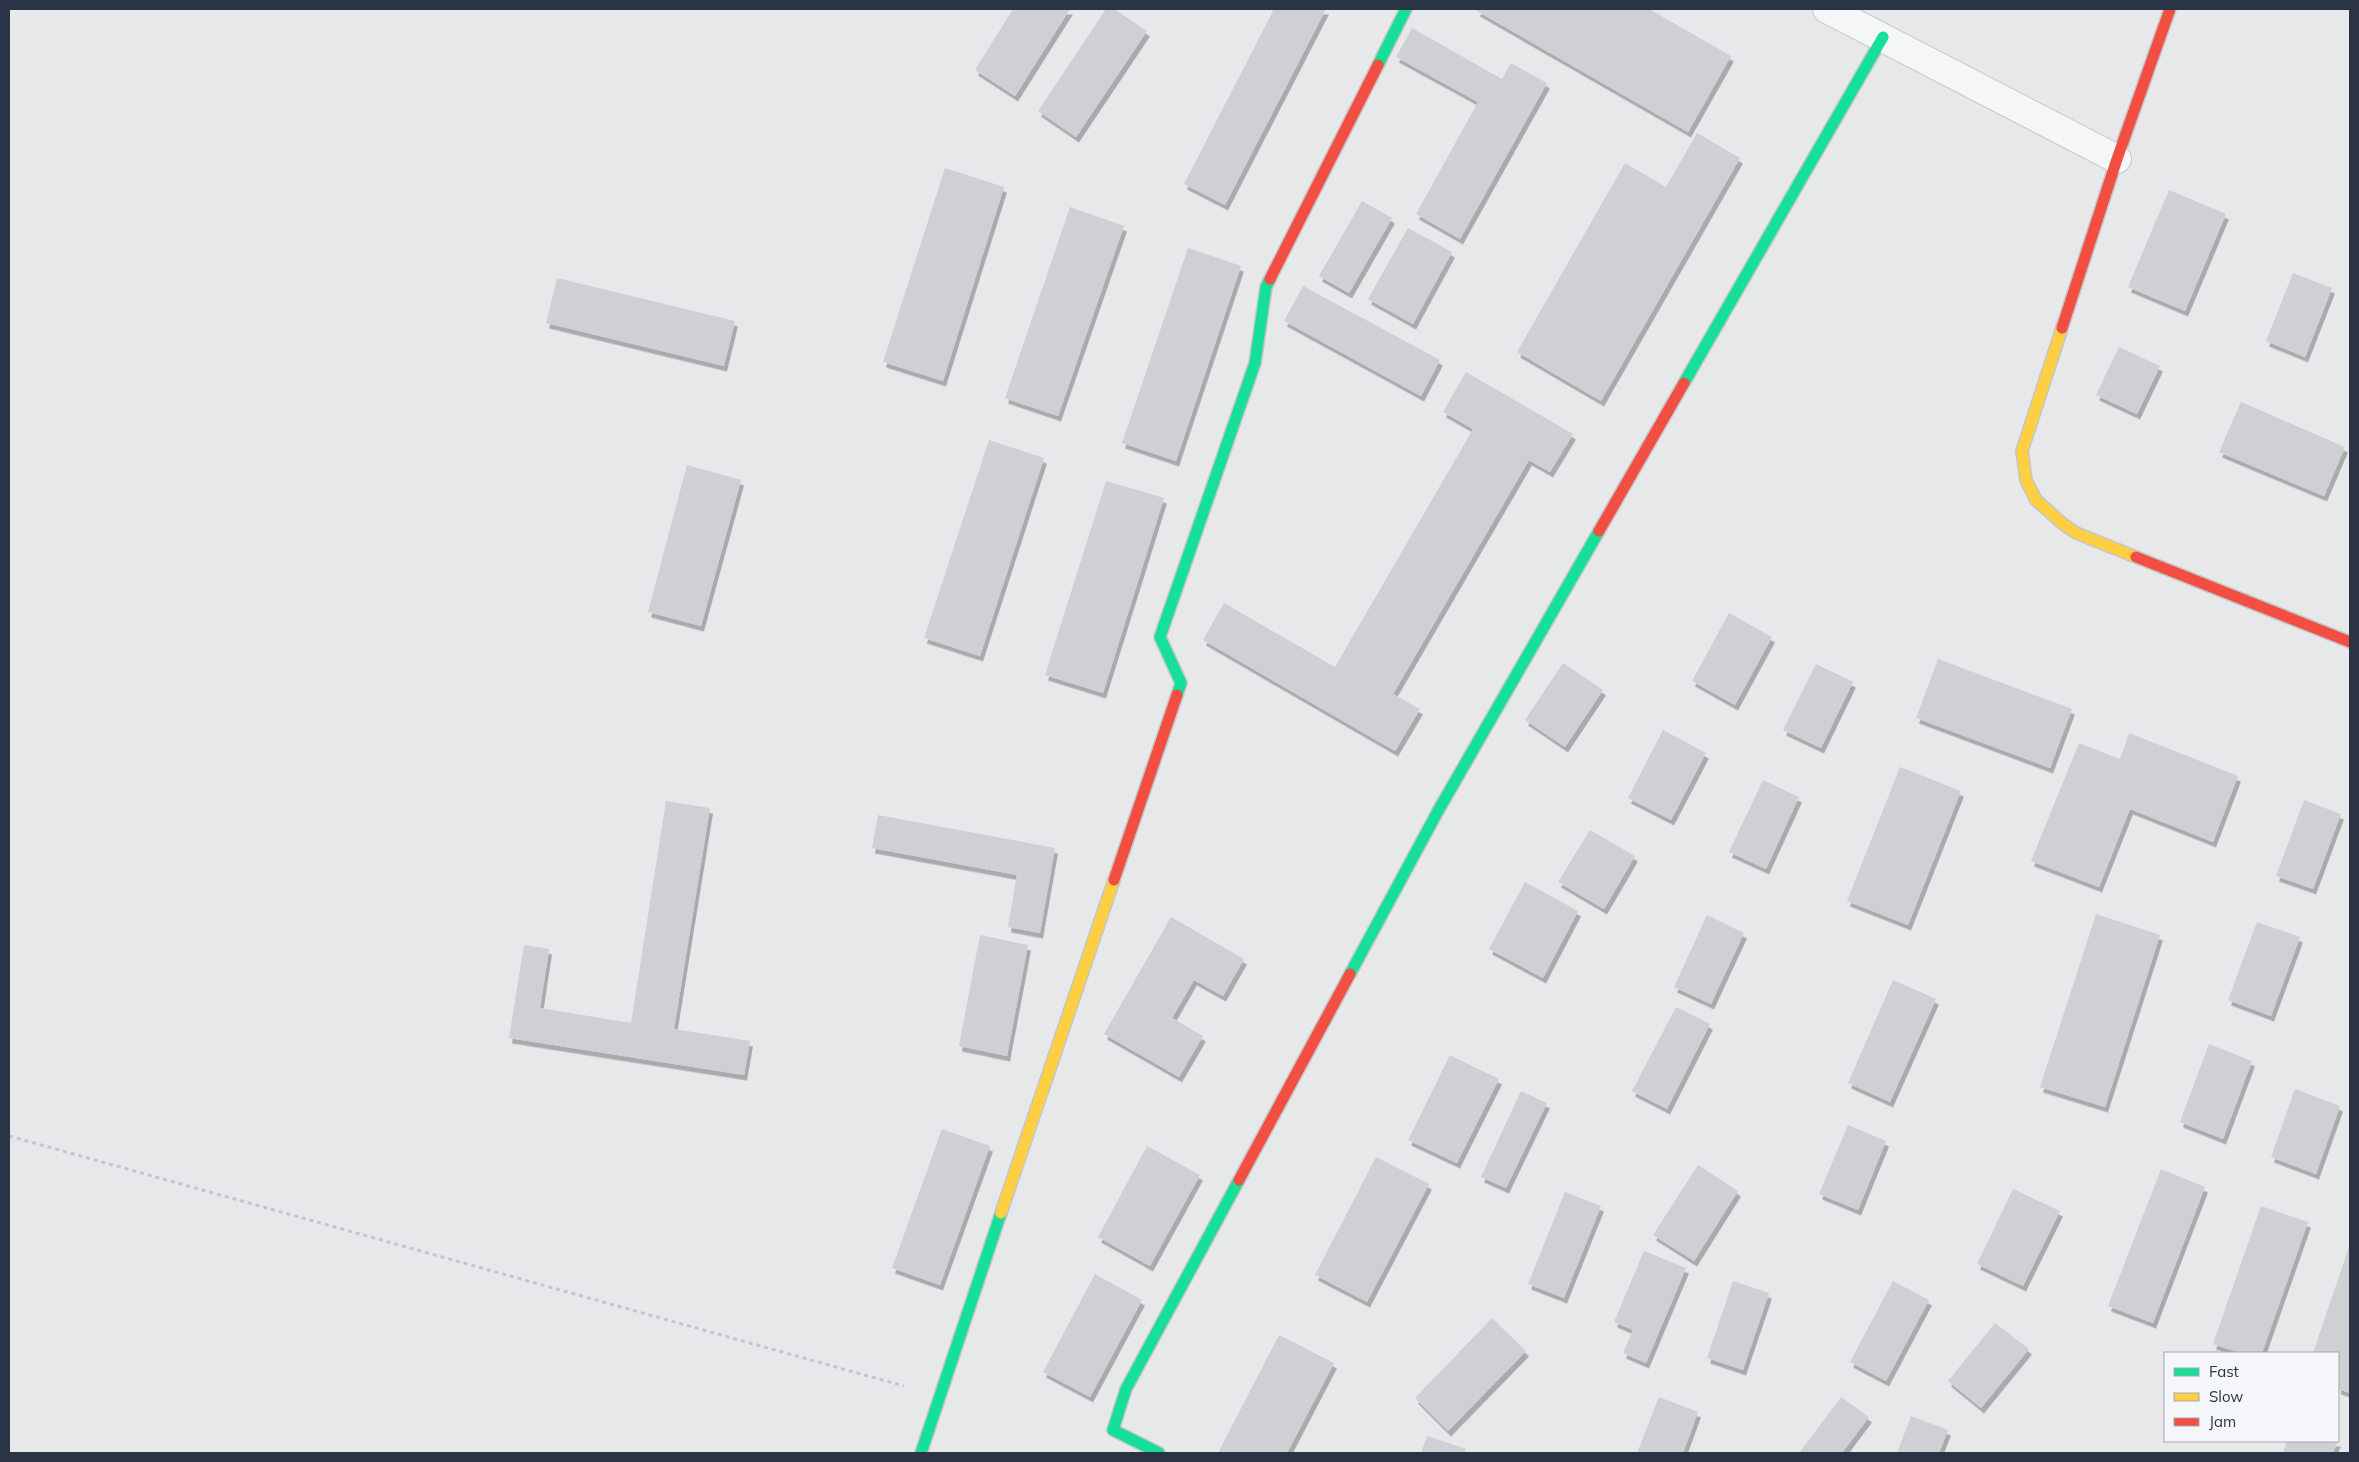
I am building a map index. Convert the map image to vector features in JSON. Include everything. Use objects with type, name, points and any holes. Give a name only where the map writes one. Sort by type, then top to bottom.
[{"type":"street","points":[[921,1453],[1180,683],[1160,637],[1255,362],[1266,287],[1406,9]]},
{"type":"street","points":[[1828,9],[2117,159]]},
{"type":"street","points":[[2170,9],[2117,159],[2022,451],[2023,477],[2036,501],[2053,519],[2076,533],[2350,642]]},
{"type":"street","points":[[1159,1453],[1113,1430],[1126,1389],[1438,811],[1883,37]]},
{"type":"path","points":[[9,1136],[939,1396]]},
{"type":"building","points":[[1013,9],[1070,9],[1015,96],[975,70]]},
{"type":"building","points":[[1106,9],[1114,9],[1147,31],[1076,137],[1038,111]]},
{"type":"building","points":[[1274,9],[1326,9],[1225,205],[1184,184]]},
{"type":"building","points":[[1478,9],[1649,9],[1731,56],[1688,132],[1477,11]]},
{"type":"building","points":[[1412,28],[1502,79],[1511,63],[1547,83],[1460,239],[1416,214],[1478,102],[1396,57]]},
{"type":"building","points":[[1697,133],[1740,158],[1601,401],[1517,352],[1625,163],[1666,187]]},
{"type":"building","points":[[945,168],[1004,187],[943,381],[883,362]]},
{"type":"building","points":[[2169,190],[2226,214],[2185,311],[2128,287]]},
{"type":"building","points":[[1362,201],[1392,218],[1349,293],[1319,276]]},
{"type":"building","points":[[1070,207],[1124,226],[1058,416],[1005,398]]},
{"type":"building","points":[[1408,228],[1452,252],[1413,324],[1368,299]]},
{"type":"building","points":[[1188,248],[1241,266],[1176,461],[1122,443]]},
{"type":"building","points":[[2293,273],[2332,288],[2305,357],[2266,341]]},
{"type":"building","points":[[557,278],[735,321],[724,366],[546,323]]},
{"type":"building","points":[[1303,286],[1440,360],[1421,396],[1284,321]]},
{"type":"building","points":[[2119,347],[2160,366],[2137,414],[2096,395]]},
{"type":"building","points":[[1466,372],[1573,434],[1550,472],[1529,460],[1393,694],[1420,709],[1395,751],[1203,640],[1224,603],[1335,667],[1473,429],[1443,412]]},
{"type":"building","points":[[2241,402],[2345,447],[2324,496],[2219,452]]},
{"type":"building","points":[[989,440],[1044,458],[980,656],[924,638]]},
{"type":"building","points":[[687,465],[741,480],[701,626],[648,612]]},
{"type":"building","points":[[1106,481],[1164,498],[1103,693],[1045,675]]},
{"type":"building","points":[[1729,613],[1772,637],[1735,705],[1692,681]]},
{"type":"building","points":[[1938,659],[2072,709],[2050,768],[1916,718]]},
{"type":"building","points":[[1563,663],[1603,690],[1565,747],[1525,720]]},
{"type":"building","points":[[1816,664],[1853,682],[1821,748],[1783,730]]},
{"type":"building","points":[[1663,730],[1706,753],[1671,820],[1628,798]]},
{"type":"building","points":[[2129,733],[2238,776],[2213,842],[2130,809],[2099,887],[2031,861],[2079,743],[2120,759]]},
{"type":"building","points":[[1900,767],[1961,791],[1908,925],[1847,901]]},
{"type":"building","points":[[1763,780],[1799,797],[1766,869],[1729,852]]},
{"type":"building","points":[[2304,800],[2341,814],[2313,889],[2276,876]]},
{"type":"building","points":[[666,801],[710,808],[674,1029],[750,1041],[744,1075],[509,1038],[524,945],[549,949],[540,1008],[631,1023]]},
{"type":"building","points":[[878,815],[1055,848],[1040,933],[1008,927],[1017,875],[872,848]]},
{"type":"building","points":[[1590,830],[1635,856],[1604,909],[1558,882]]},
{"type":"building","points":[[1525,882],[1578,911],[1543,978],[1489,949]]},
{"type":"building","points":[[2096,914],[2160,935],[2105,1107],[2040,1087]]},
{"type":"building","points":[[1707,915],[1744,933],[1711,1004],[1674,987]]},
{"type":"building","points":[[1171,917],[1244,959],[1223,996],[1194,980],[1172,1018],[1203,1036],[1179,1077],[1104,1034]]},
{"type":"building","points":[[2257,922],[2300,937],[2271,1016],[2228,1000]]},
{"type":"building","points":[[980,935],[1028,945],[1007,1056],[959,1046]]},
{"type":"building","points":[[1893,980],[1936,999],[1890,1102],[1848,1083]]},
{"type":"building","points":[[1676,1007],[1710,1024],[1667,1109],[1632,1091]]},
{"type":"building","points":[[2209,1044],[2252,1061],[2223,1139],[2180,1122]]},
{"type":"building","points":[[1450,1055],[1499,1079],[1457,1163],[1408,1140]]},
{"type":"building","points":[[2295,1089],[2340,1106],[2316,1174],[2271,1157]]},
{"type":"building","points":[[1521,1091],[1547,1103],[1506,1188],[1481,1177]]},
{"type":"building","points":[[1848,1125],[1886,1141],[1858,1210],[1819,1194]]},
{"type":"building","points":[[942,1129],[990,1146],[940,1285],[892,1268]]},
{"type":"building","points":[[1147,1146],[1200,1175],[1150,1266],[1098,1237]]},
{"type":"building","points":[[1376,1157],[1429,1184],[1367,1302],[1315,1275]]},
{"type":"building","points":[[1698,1165],[1738,1191],[1694,1261],[1653,1235]]},
{"type":"building","points":[[2161,1169],[2205,1187],[2153,1323],[2108,1306]]},
{"type":"building","points":[[2013,1189],[2060,1211],[2023,1286],[1977,1264]]},
{"type":"building","points":[[1565,1192],[1601,1206],[1564,1298],[1528,1284]]},
{"type":"building","points":[[2261,1206],[2308,1222],[2262,1352],[2237,1352],[2213,1344]]},
{"type":"building","points":[[2350,1244],[2350,1393],[2339,1389],[2339,1352],[2313,1352]]},
{"type":"building","points":[[1644,1251],[1686,1268],[1646,1363],[1623,1353],[1633,1330],[1614,1322]]},
{"type":"building","points":[[1095,1274],[1142,1300],[1090,1397],[1043,1372]]},
{"type":"building","points":[[1733,1281],[1769,1293],[1743,1370],[1707,1358]]},
{"type":"building","points":[[1893,1281],[1929,1300],[1886,1381],[1850,1362]]},
{"type":"building","points":[[1492,1318],[1526,1351],[1448,1431],[1415,1398]]},
{"type":"building","points":[[1995,1323],[2029,1349],[1981,1408],[1948,1381]]},
{"type":"building","points":[[1279,1335],[1334,1363],[1287,1453],[1218,1453]]},
{"type":"building","points":[[1659,1397],[1698,1412],[1683,1453],[1637,1453]]},
{"type":"building","points":[[1841,1397],[1869,1417],[1842,1453],[1799,1453]]},
{"type":"building","points":[[1911,1416],[1948,1430],[1939,1453],[1897,1453]]},
{"type":"building","points":[[1427,1436],[1466,1449],[1464,1453],[1421,1453]]},
{"type":"building","points":[[2287,1442],[2338,1442],[2333,1453],[2283,1453]]},
{"type":"traffic: fast","points":[[1378,65],[1406,9]]},
{"type":"traffic: fast","points":[[1684,383],[1883,37]]},
{"type":"traffic: fast","points":[[1177,695],[1181,683],[1160,637],[1255,363],[1266,287],[1270,279]]},
{"type":"traffic: fast","points":[[1350,974],[1438,811],[1599,531]]},
{"type":"traffic: fast","points":[[1159,1453],[1113,1430],[1126,1389],[1239,1180]]},
{"type":"traffic: fast","points":[[921,1453],[1001,1213]]},
{"type":"traffic: slow","points":[[2062,328],[2022,451],[2026,480],[2036,500],[2063,524],[2076,533],[2136,557]]},
{"type":"traffic: slow","points":[[1001,1213],[1114,880]]},
{"type":"traffic: jam","points":[[2062,328],[2117,159],[2170,9]]},
{"type":"traffic: jam","points":[[1270,279],[1378,65]]},
{"type":"traffic: jam","points":[[1599,531],[1684,383]]},
{"type":"traffic: jam","points":[[2136,557],[2350,642]]},
{"type":"traffic: jam","points":[[1114,880],[1177,695]]},
{"type":"traffic: jam","points":[[1239,1180],[1350,974]]}]
